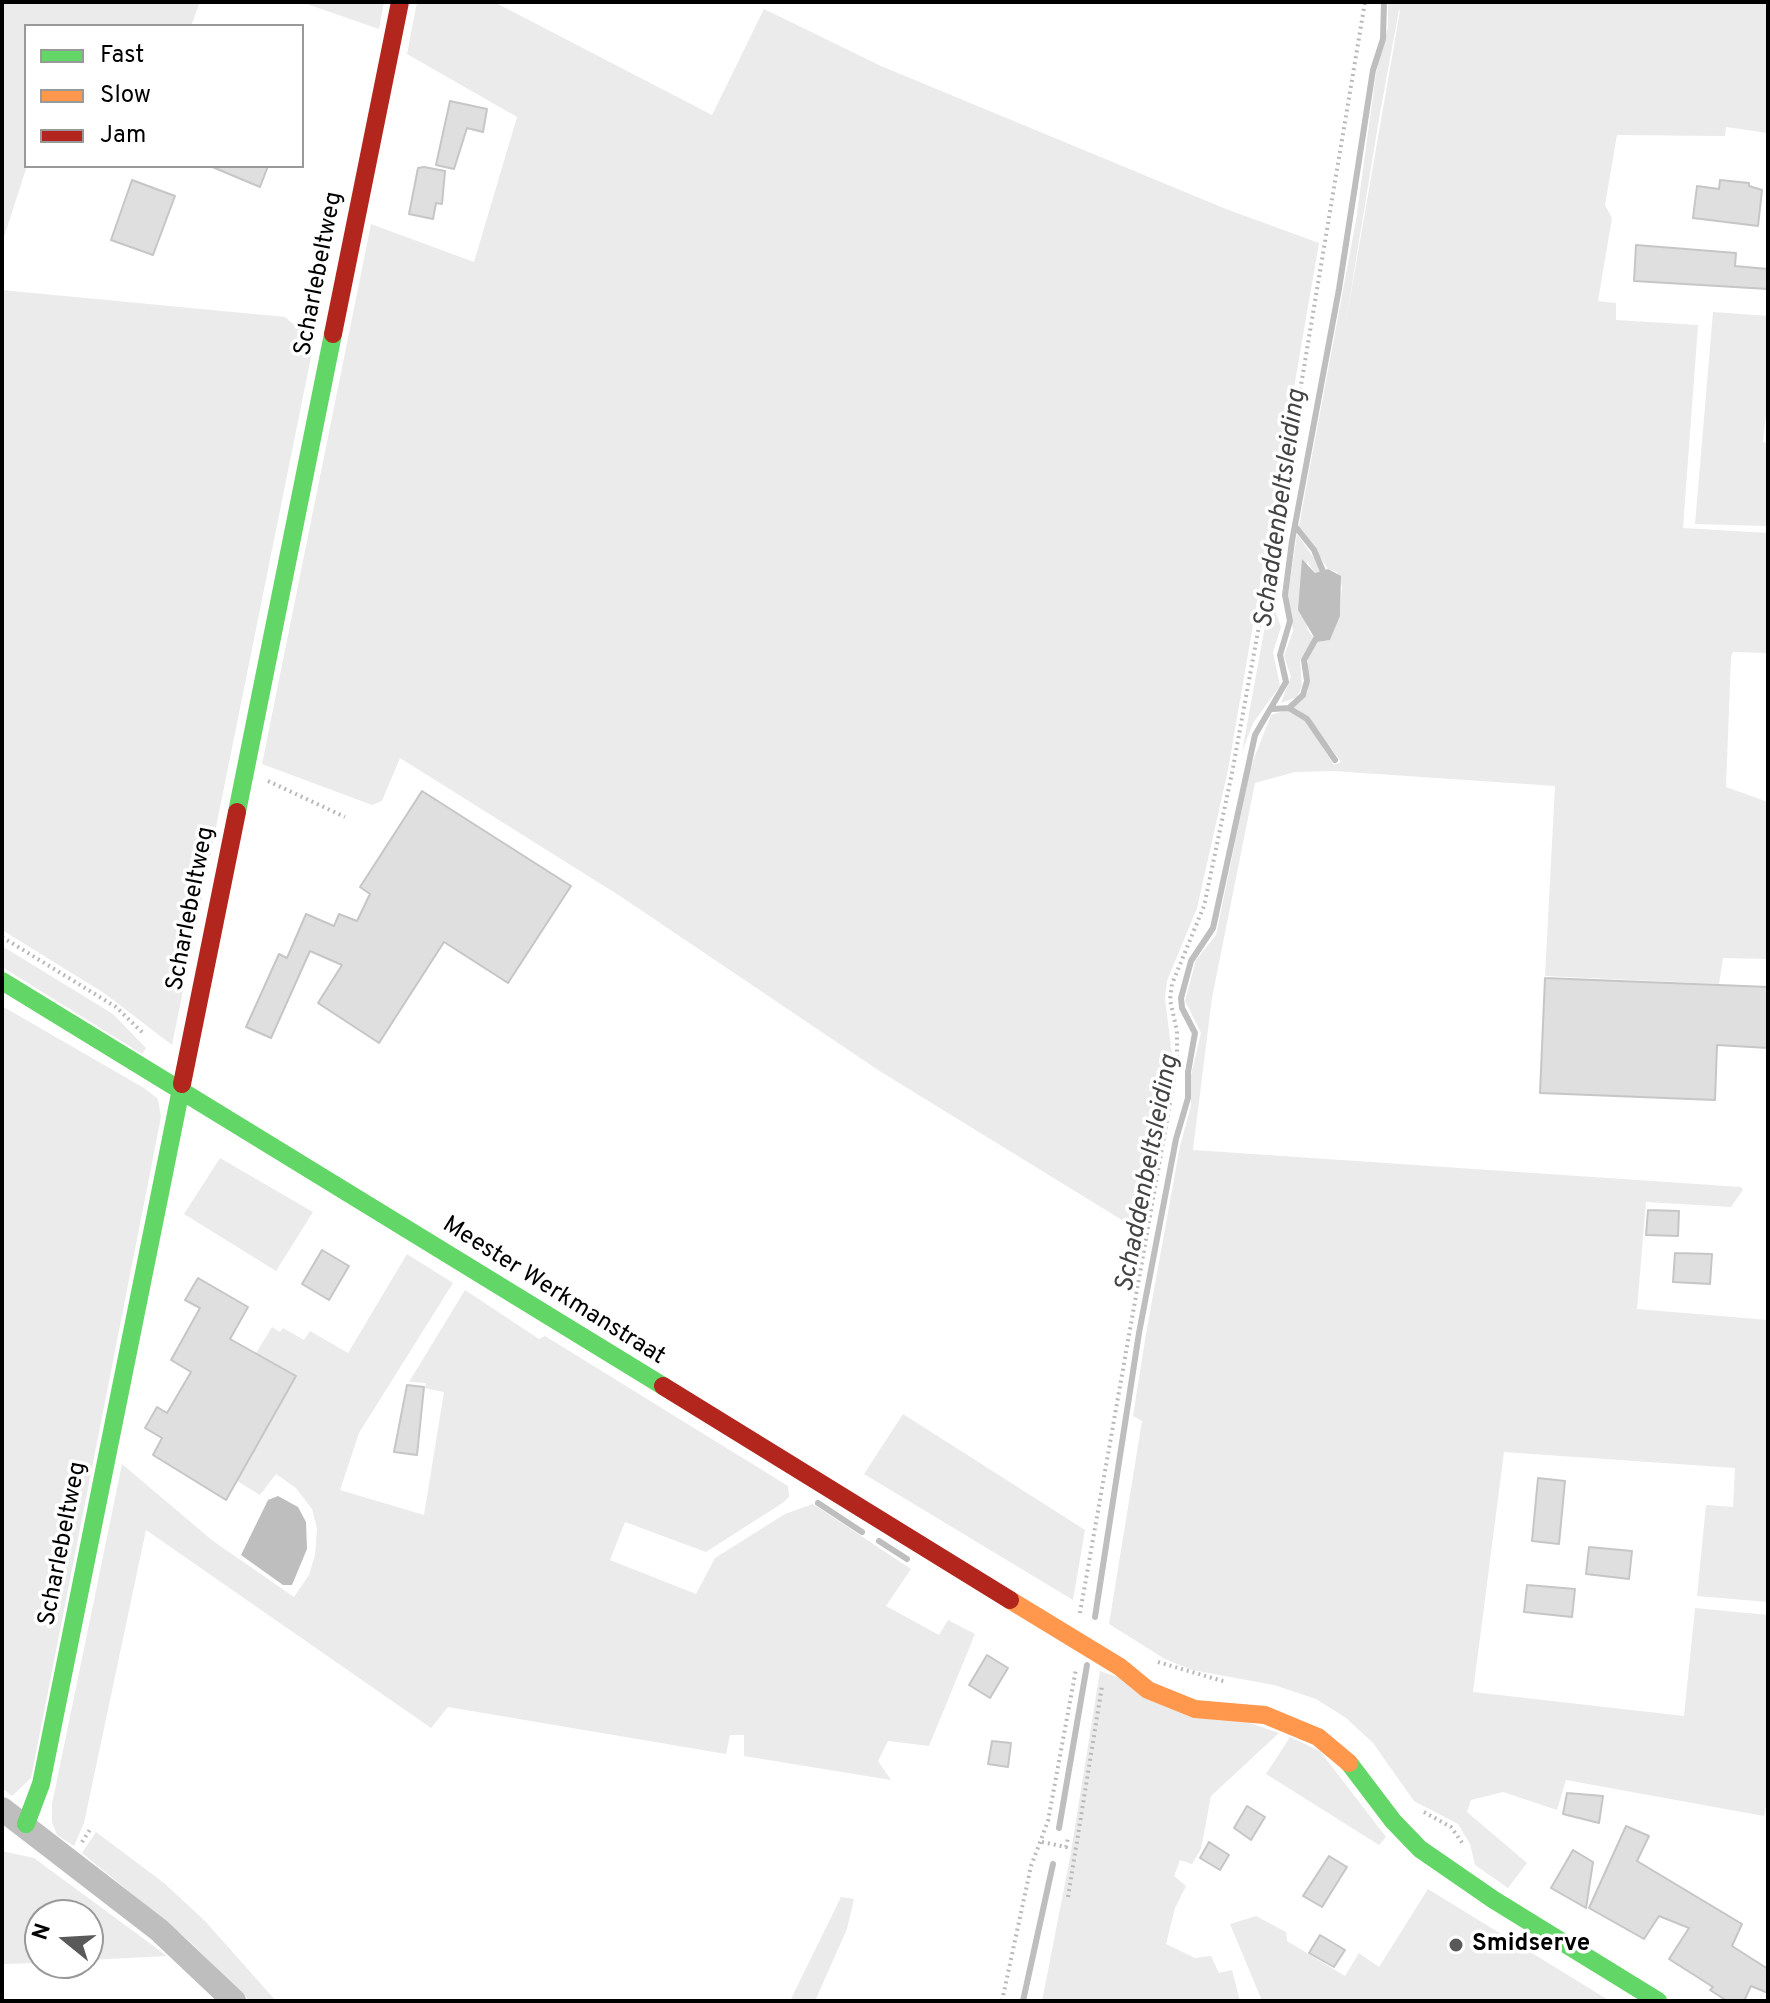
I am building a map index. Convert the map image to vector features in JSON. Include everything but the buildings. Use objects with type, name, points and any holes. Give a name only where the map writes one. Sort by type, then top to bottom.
[{"type":"street","name":"Scharlebeltweg","points":[[26,1824],[41,1784],[400,2]]},
{"type":"street","name":"Meester Werkmanstraat","points":[[2,981],[1079,1644],[1114,1664],[1252,1713],[1279,1719],[1318,1737],[1348,1762],[1393,1821],[1420,1849],[1494,1900],[1658,2001]]},
{"type":"street","points":[[2,1809],[26,1824],[159,1930],[234,2001]]},
{"type":"path","points":[[1002,2001],[1031,1866],[1042,1842],[1079,1644],[1081,1609],[1108,1440],[1177,1063],[1177,1031],[1171,1015],[1171,992],[1177,968],[1204,906],[1232,773],[1277,532],[1365,2]]},
{"type":"path","points":[[244,770],[345,817]]},
{"type":"path","points":[[2,937],[116,1007],[147,1038]]},
{"type":"path","points":[[1068,1897],[1114,1664]]},
{"type":"path","points":[[1042,1842],[1066,1847],[1068,1838]]},
{"type":"shaded area","points":[[2,2],[200,2],[192,24],[24,24],[26,168],[2,243]]},
{"type":"shaded area","points":[[301,2],[384,2],[379,29]]},
{"type":"shaded area","points":[[417,2],[494,2],[712,115],[764,9],[881,66],[1226,209],[1319,243],[1228,770],[1197,908],[1167,981],[1165,998],[1172,1056],[1143,1233],[878,1070],[620,896],[400,758],[382,801],[372,805],[262,764],[371,224],[474,262],[517,117],[407,54]]},
{"type":"shaded area","points":[[1388,2],[1768,2],[1768,133],[1726,127],[1725,136],[1617,135],[1605,205],[1612,218],[1598,301],[1616,303],[1616,320],[1698,325],[1683,528],[1768,533],[1768,653],[1733,652],[1731,657],[1726,787],[1768,802],[1768,959],[1723,958],[1719,984],[1545,976],[1555,786],[1333,771],[1295,772],[1255,783],[1212,998],[1193,1150],[1741,1187],[1743,1190],[1731,1207],[1646,1202],[1637,1309],[1768,1320],[1768,1602],[1697,1596],[1706,1505],[1733,1507],[1735,1468],[1504,1452],[1473,1692],[1684,1716],[1695,1608],[1768,1615],[1768,1796],[1764,1816],[1566,1780],[1557,1810],[1503,1792],[1471,1800],[1467,1812],[1527,1863],[1508,1888],[1475,1865],[1470,1844],[1458,1824],[1414,1801],[1373,1743],[1346,1718],[1316,1699],[1274,1685],[1192,1670],[1165,1659],[1109,1624],[1142,1421],[1133,1416],[1180,1146],[1191,1106],[1191,1075],[1201,1033],[1185,1001],[1196,960],[1216,935],[1251,766],[1271,715],[1287,710],[1294,712],[1305,720],[1334,765],[1341,762],[1308,717],[1294,707],[1308,692],[1308,655],[1317,642],[1330,640],[1340,616],[1342,586],[1337,572],[1328,569],[1299,526],[1356,220],[1377,67],[1388,27]],"holes":[[[1400,11],[1345,327],[1380,113]]]},
{"type":"shaded area","points":[[2,290],[285,317],[314,342],[172,1045],[104,993],[2,930]]},
{"type":"shaded area","points":[[1713,312],[1768,316],[1768,395],[1763,442],[1768,443],[1768,526],[1695,524]]},
{"type":"shaded area","points":[[1297,534],[1323,571],[1315,573],[1307,561],[1307,629],[1314,638],[1300,660],[1302,686],[1297,697],[1281,703],[1291,677],[1284,656],[1293,631],[1288,593]]},
{"type":"shaded area","points":[[1302,559],[1315,573],[1328,569],[1341,576],[1340,616],[1330,640],[1317,642],[1298,610]]},
{"type":"shaded area","points":[[1273,582],[1274,608],[1281,627],[1273,652],[1280,686],[1253,723],[1242,752]]},
{"type":"shaded area","points":[[2,946],[113,1014],[146,1048],[142,1054],[2,967]]},
{"type":"shaded area","points":[[2,1006],[144,1088],[158,1099],[161,1117],[31,1778],[12,1796],[2,1788]]},
{"type":"shaded area","points":[[220,1158],[313,1212],[276,1271],[184,1214]]},
{"type":"shaded area","points":[[407,1254],[453,1283],[359,1433],[340,1490],[424,1515],[444,1392],[425,1388],[426,1383],[409,1382],[465,1290],[539,1339],[545,1336],[788,1486],[789,1497],[781,1504],[706,1552],[625,1522],[610,1560],[696,1594],[715,1558],[785,1514],[813,1504],[911,1569],[886,1606],[939,1635],[948,1620],[975,1634],[929,1746],[888,1741],[878,1761],[891,1780],[744,1756],[744,1735],[730,1735],[726,1754],[448,1707],[431,1728],[146,1530],[84,1823],[74,1846],[57,1835],[52,1822],[52,1804],[122,1464],[213,1541],[294,1597],[309,1575],[315,1555],[317,1529],[312,1509],[296,1488],[276,1474],[260,1495],[237,1481],[296,1376],[256,1353],[272,1327],[280,1332],[283,1328],[304,1340],[310,1331],[348,1353]]},
{"type":"shaded area","points":[[903,1414],[1085,1530],[1073,1600],[864,1474]]},
{"type":"shaded area","points":[[278,1496],[298,1507],[306,1522],[307,1549],[292,1585],[283,1585],[241,1555],[268,1500]]},
{"type":"shaded area","points":[[1100,1671],[1279,1733],[1211,1796],[1201,1849],[1192,1864],[1180,1860],[1174,1876],[1186,1886],[1175,1908],[1166,1944],[1195,1958],[1211,1956],[1219,1973],[1232,1970],[1240,2001],[1042,2001],[1070,1858]]},
{"type":"shaded area","points":[[1290,1737],[1320,1751],[1386,1837],[1379,1845],[1266,1774]]},
{"type":"shaded area","points":[[96,1832],[164,1883],[205,1921],[276,2001],[250,2001],[188,1940],[82,1853]]},
{"type":"shaded area","points":[[2,1851],[34,1858],[90,1899],[24,1899],[24,1963],[2,1964]]},
{"type":"shaded area","name":"Smidserve","points":[[1428,1889],[1610,2001],[1262,2001],[1230,1924],[1256,1916],[1286,1932],[1287,1941],[1345,1976],[1359,1953],[1379,1967]]},
{"type":"shaded area","points":[[841,1897],[854,1899],[847,1929],[815,2001],[790,2001]]},
{"type":"shaded area","points":[[104,1910],[167,1956],[104,1959]]},
{"type":"waterway","name":"Schaddenbeltsleiding","points":[[1095,1617],[1139,1333],[1176,1139],[1188,1098],[1188,1072],[1195,1033],[1182,1008],[1181,998],[1191,961],[1213,928],[1255,735],[1286,682],[1280,655],[1290,621],[1285,595],[1292,541],[1339,289],[1373,70],[1383,39],[1384,2]]},
{"type":"waterway","points":[[1295,526],[1314,550],[1325,576]]},
{"type":"waterway","points":[[1272,709],[1289,708],[1303,695],[1307,681],[1304,660],[1318,635]]},
{"type":"waterway","points":[[1289,708],[1307,719],[1335,760]]},
{"type":"waterway","points":[[818,1503],[862,1532]]},
{"type":"waterway","points":[[879,1541],[907,1559]]},
{"type":"waterway","name":"Schaddenbeltsleiding","points":[[1059,1828],[1087,1665]]},
{"type":"waterway","name":"Schaddenbeltsleiding","points":[[1023,2001],[1053,1864]]},
{"type":"traffic: fast","points":[[237,812],[333,334]]},
{"type":"traffic: fast","points":[[2,981],[663,1386]]},
{"type":"traffic: fast","points":[[26,1824],[41,1784],[182,1084]]},
{"type":"traffic: fast","points":[[1349,1763],[1393,1821],[1420,1849],[1494,1900],[1658,2001]]},
{"type":"traffic: slow","points":[[1010,1600],[1120,1667],[1148,1690],[1195,1709],[1265,1715],[1318,1737],[1349,1763]]},
{"type":"traffic: jam","points":[[333,334],[400,2]]},
{"type":"traffic: jam","points":[[182,1084],[237,812]]},
{"type":"traffic: jam","points":[[663,1386],[1010,1600]]},
{"type":"place","name":"Smidserve","points":[[1456,1945]]}]
